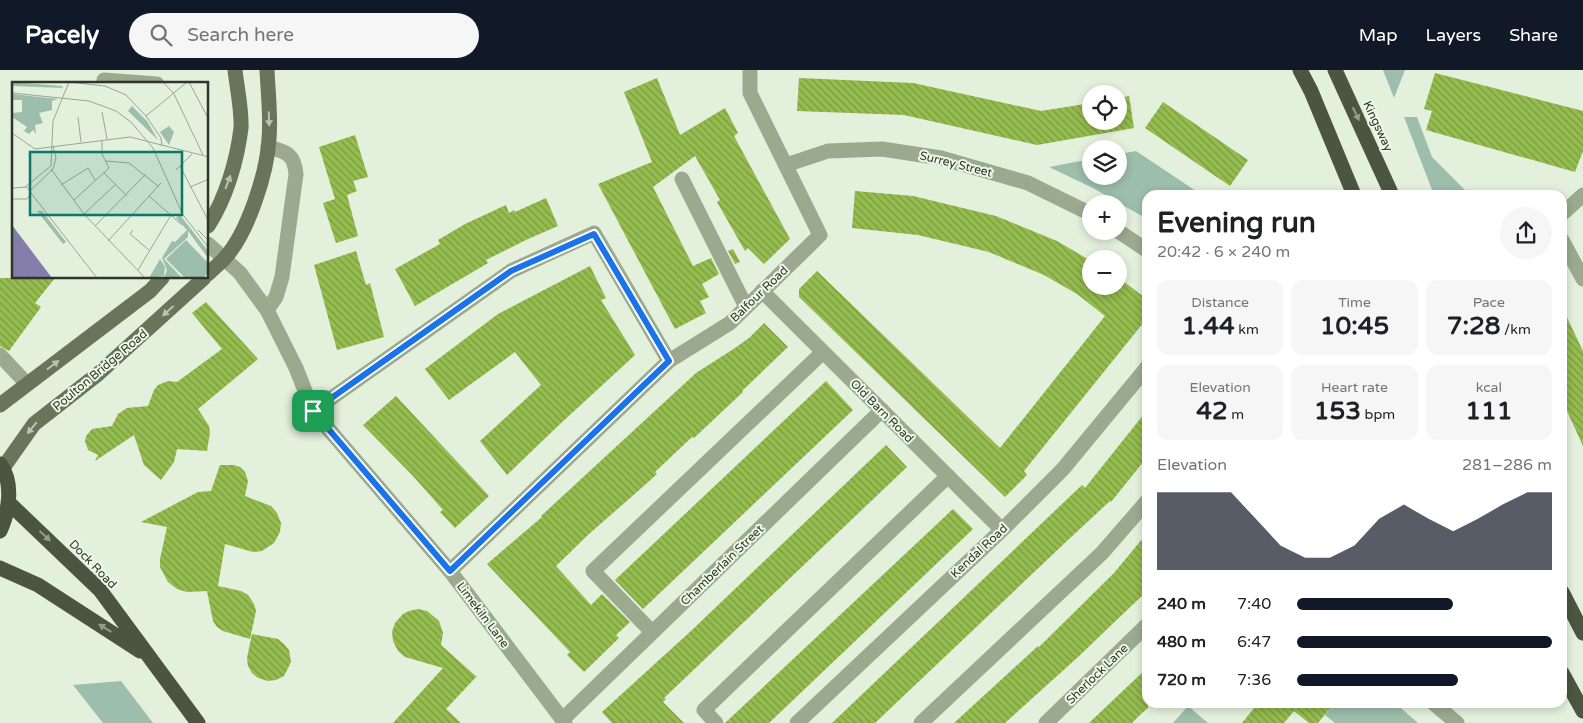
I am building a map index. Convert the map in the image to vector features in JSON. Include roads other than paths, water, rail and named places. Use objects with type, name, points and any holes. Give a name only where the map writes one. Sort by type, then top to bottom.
[{"type":"highway","points":[[1300,70],[1311,91],[1352,190]]},
{"type":"highway","name":"Kingsway","points":[[1335,70],[1390,190]]},
{"type":"highway","points":[[0,531],[9,503],[8,485],[2,466]]},
{"type":"highway","name":"Dock Road","points":[[9,503],[100,590],[198,723]]},
{"type":"highway","name":"Dock Road","points":[[0,568],[38,585],[146,654]]},
{"type":"highway","points":[[1567,602],[1583,633]]},
{"type":"highway","points":[[1567,682],[1583,711]]},
{"type":"main road","points":[[209,224],[216,212],[232,171],[241,127],[235,70]]},
{"type":"main road","points":[[209,273],[225,258],[235,244],[253,206],[266,169],[270,137],[267,70]]},
{"type":"main road","points":[[0,405],[150,291],[161,279]]},
{"type":"main road","name":"Poulton Bridge Road","points":[[2,466],[34,424],[98,374],[203,279]]},
{"type":"street","name":"Balfour Road","points":[[450,571],[669,361],[730,323],[820,235],[750,93],[750,70]]},
{"type":"street","points":[[104,78],[139,82]]},
{"type":"street","points":[[267,310],[276,297],[282,277],[296,174],[292,158],[286,152],[268,147]]},
{"type":"street","name":"Surrey Street","points":[[786,165],[828,151],[882,149],[941,158],[1028,182],[1082,209]]},
{"type":"street","points":[[682,179],[746,307]]},
{"type":"street","points":[[1567,209],[1583,195]]},
{"type":"street","points":[[313,411],[511,271],[594,234],[669,361]]},
{"type":"street","points":[[1127,237],[1142,248]]},
{"type":"street","name":"Limekiln Lane","points":[[209,245],[240,273],[267,310],[296,368],[313,411],[450,571],[564,721]]},
{"type":"street","points":[[1567,249],[1583,279]]},
{"type":"street","name":"Old Barn Road","points":[[762,291],[1002,530]]},
{"type":"street","points":[[652,632],[593,571],[823,352]]},
{"type":"street","points":[[0,355],[27,384]]},
{"type":"street","name":"Kendal Road","points":[[797,723],[1002,530],[1063,469],[1142,373]]},
{"type":"street","name":"Chamberlain Street","points":[[564,721],[652,632],[882,410]]},
{"type":"street","points":[[716,723],[704,710],[948,476]]},
{"type":"street","points":[[921,723],[1102,553],[1142,507]]},
{"type":"street","name":"Sherlock Lane","points":[[1046,723],[1142,630]]},
{"type":"street","points":[[1439,708],[1457,723]]}]
